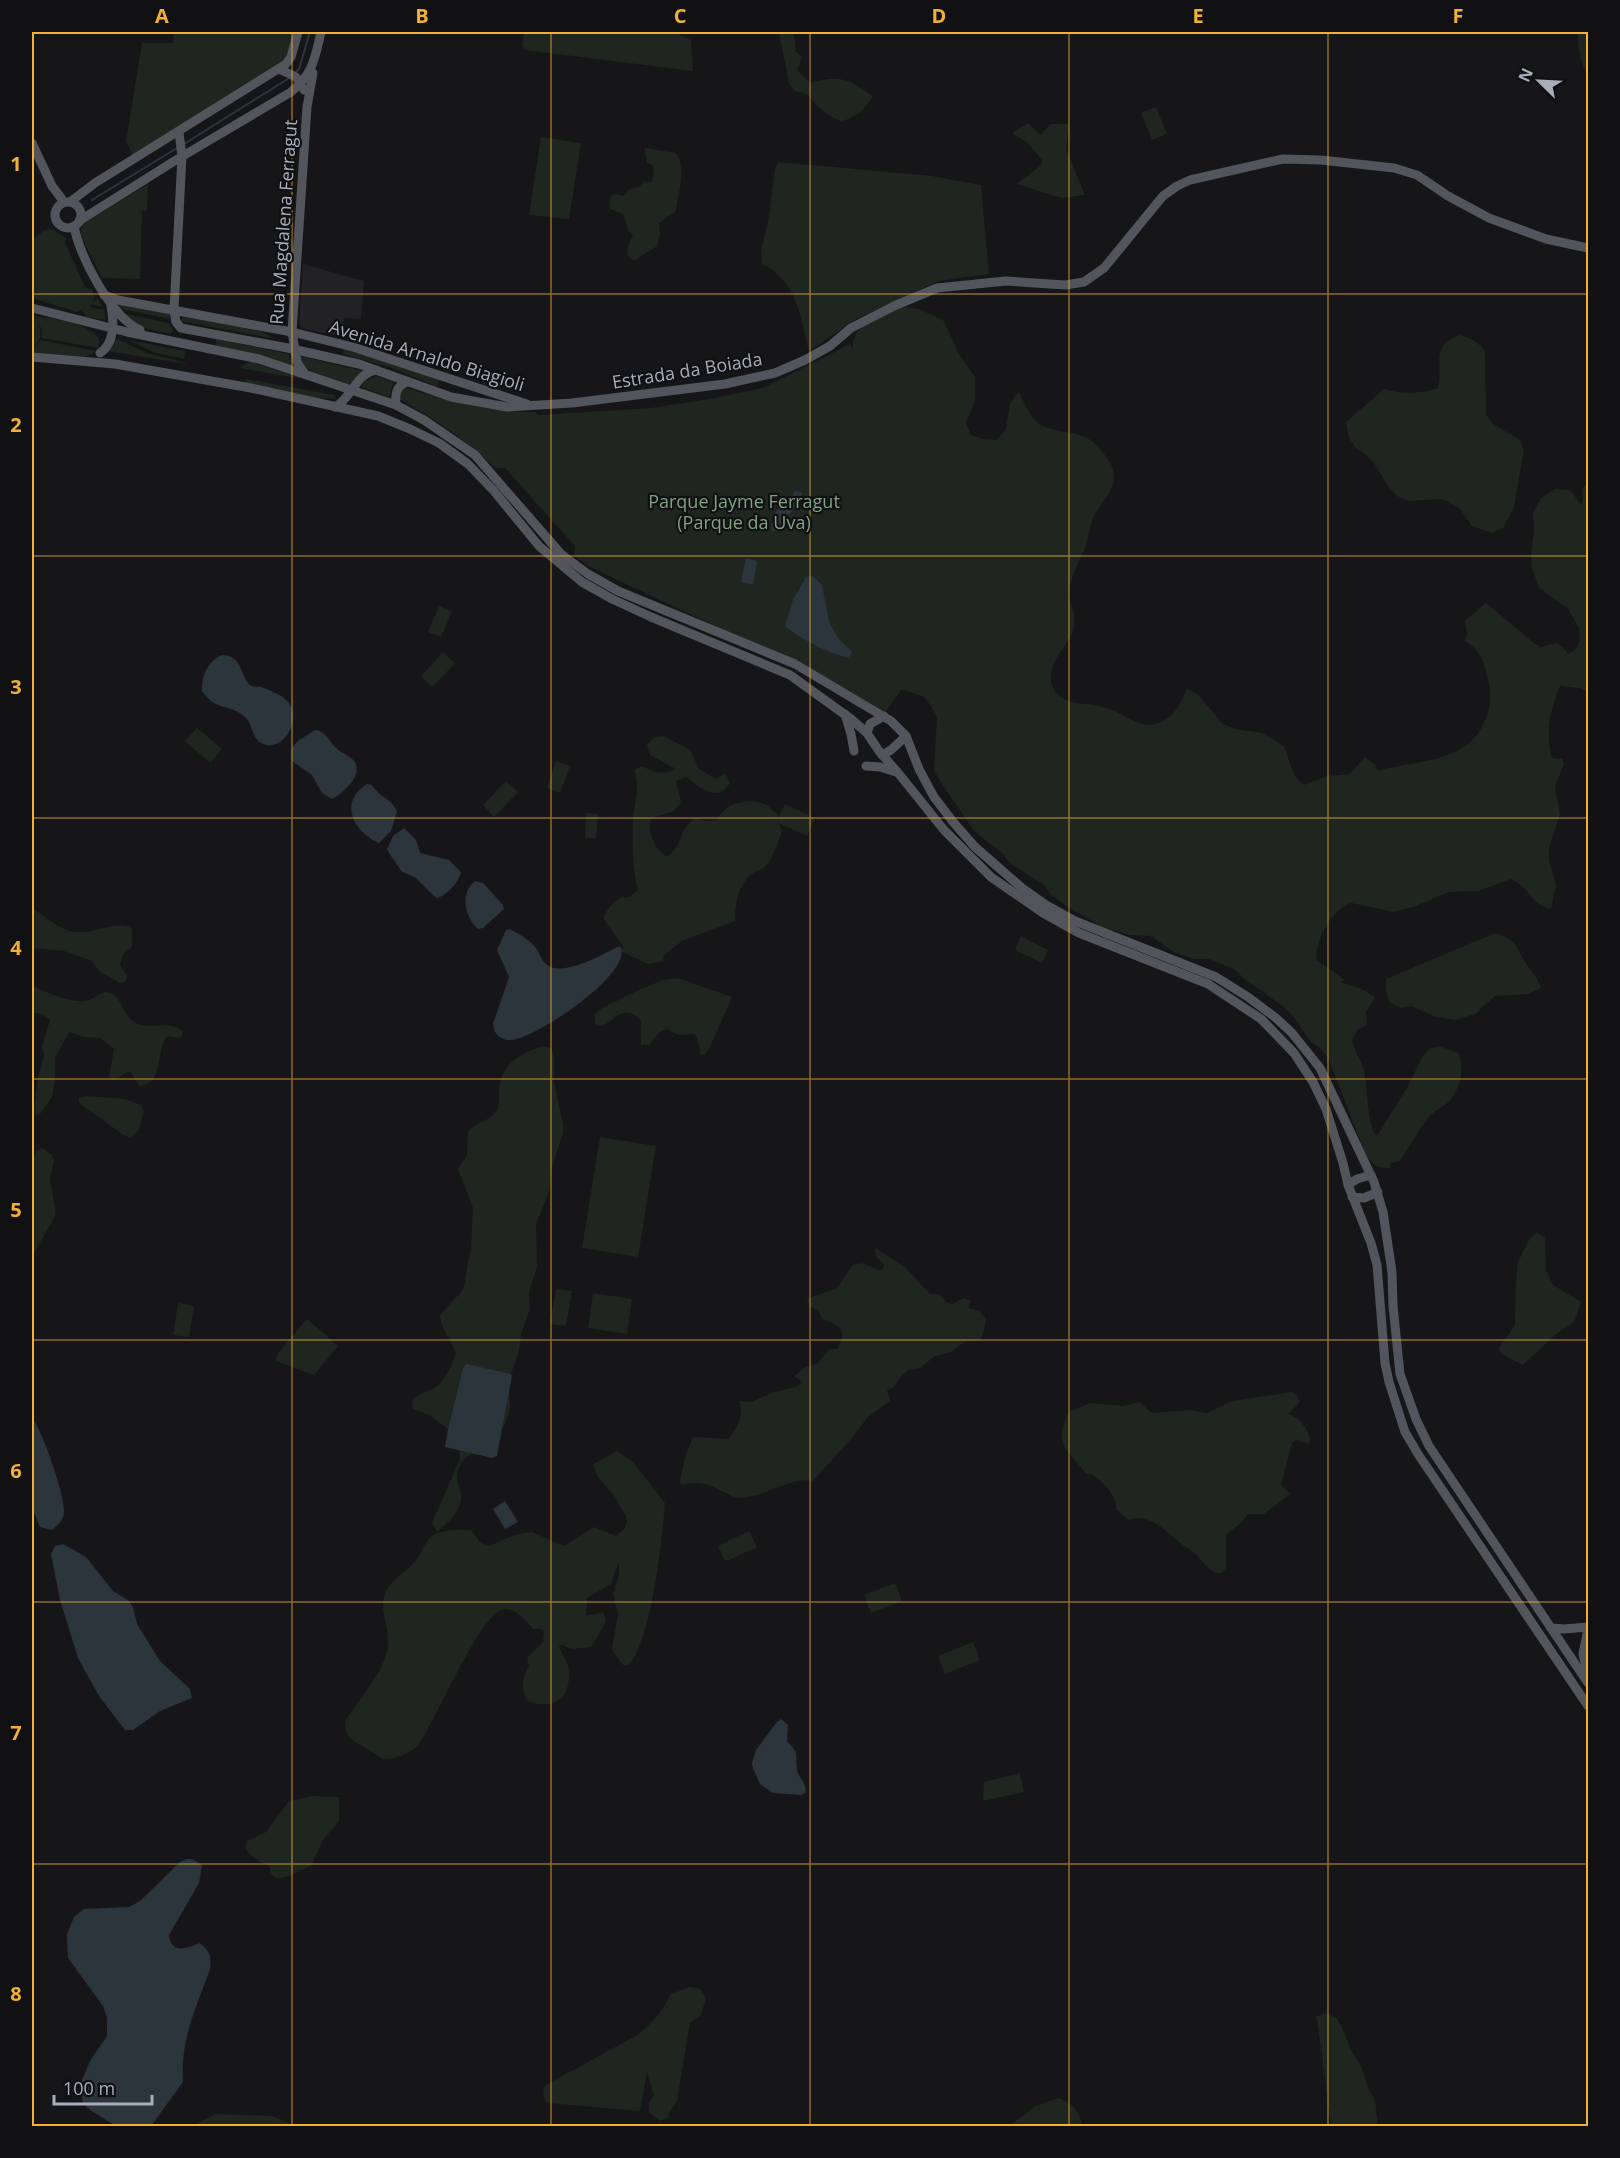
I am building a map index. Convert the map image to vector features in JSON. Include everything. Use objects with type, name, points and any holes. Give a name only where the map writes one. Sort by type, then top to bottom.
[{"type":"main road","points":[[298,32],[291,57],[279,69],[55,210],[56,221],[64,228],[76,224],[182,156],[302,84],[312,69],[321,32]]},
{"type":"main road","name":"Rua Magdalena Ferragut","points":[[304,373],[297,362],[292,332],[307,107],[315,59]]},
{"type":"main road","points":[[279,69],[296,77],[302,84]]},
{"type":"main road","name":"Rua Magdalena Ferragut","points":[[302,84],[307,107]]},
{"type":"main road","points":[[174,310],[182,156],[179,132]]},
{"type":"main road","points":[[32,143],[52,186],[67,202],[80,209],[76,224],[78,243],[110,305],[129,325],[172,341]]},
{"type":"main road","name":"Estrada da Boiada","points":[[532,405],[583,402],[725,384],[775,373],[822,350],[851,328],[894,306],[937,288],[1006,281],[1065,285],[1084,282],[1104,268],[1154,206],[1177,186],[1190,180],[1283,159],[1338,162],[1408,172],[1489,218],[1546,239],[1588,248]]},
{"type":"main road","points":[[156,173],[168,172],[175,175],[180,182]]},
{"type":"main road","name":"Avenida Arnaldo Biagioli","points":[[104,295],[118,300],[292,332],[336,343],[394,359],[532,405]]},
{"type":"main road","points":[[82,360],[100,353],[109,342],[112,328],[110,305]]},
{"type":"main road","points":[[32,308],[112,328],[259,359],[396,405],[447,434],[475,455],[561,554],[588,574],[618,591],[795,664],[884,716],[906,736],[919,769],[934,797],[954,823],[975,847],[1022,888],[1046,905],[1075,921],[1216,978],[1248,997],[1284,1026],[1320,1068],[1378,1192],[1392,1272],[1399,1364],[1406,1393],[1416,1419],[1429,1446],[1588,1683]]},
{"type":"main road","name":"Avenida Arnaldo Biagioli","points":[[174,310],[178,326],[186,330],[294,347],[376,370],[443,394],[507,406],[532,405]]},
{"type":"main road","points":[[97,324],[104,338],[100,353]]},
{"type":"main road","points":[[274,329],[294,347]]},
{"type":"main road","points":[[206,347],[210,339],[209,334]]},
{"type":"main road","points":[[334,358],[338,348],[336,343]]},
{"type":"main road","points":[[32,357],[127,366],[251,388],[378,416],[439,443],[468,464],[494,491],[539,546],[582,582],[651,617],[790,675],[845,714],[867,733],[882,755],[952,838],[992,877],[1043,913],[1079,933],[1208,984],[1267,1024],[1294,1053],[1320,1096],[1335,1136],[1348,1185],[1371,1243],[1377,1265],[1385,1363],[1405,1432],[1588,1706]]},
{"type":"main road","points":[[335,406],[346,399],[360,378],[369,371],[376,370]]},
{"type":"main road","points":[[443,394],[449,379]]},
{"type":"main road","points":[[396,405],[397,388],[407,382]]},
{"type":"main road","points":[[845,714],[854,751]]},
{"type":"main road","points":[[867,733],[870,724],[884,716]]},
{"type":"main road","points":[[882,755],[906,736]]},
{"type":"main road","points":[[866,766],[880,767],[899,774]]},
{"type":"main road","points":[[1348,1185],[1357,1179],[1371,1175]]},
{"type":"main road","points":[[1352,1197],[1364,1198],[1378,1192]]},
{"type":"main road","points":[[1551,1628],[1588,1628],[1583,1654],[1588,1677]]},
{"type":"shaded area","points":[[303,264],[364,281],[361,319],[344,318],[342,337],[302,328],[299,324]]},
{"type":"shaded area","points":[[793,492],[802,493],[802,496],[791,513],[784,516],[787,521],[779,531],[772,531],[771,524],[777,520],[774,516],[777,510],[793,497]]},
{"type":"shaded area","points":[[746,558],[757,561],[753,585],[741,582]]},
{"type":"shaded area","points":[[812,576],[822,585],[829,621],[837,637],[852,652],[849,657],[835,654],[816,645],[785,626],[793,600],[806,577]]},
{"type":"shaded area","points":[[222,655],[235,659],[248,683],[281,696],[291,708],[292,725],[283,739],[276,744],[261,743],[255,737],[244,716],[239,712],[217,705],[202,691],[206,670]]},
{"type":"shaded area","points":[[315,730],[325,734],[336,748],[355,762],[357,767],[354,779],[332,799],[322,793],[312,775],[292,761],[294,745]]},
{"type":"shaded area","points":[[367,784],[372,785],[397,811],[391,831],[379,843],[362,832],[351,808],[358,791]]},
{"type":"shaded area","points":[[404,828],[416,840],[420,853],[449,860],[461,872],[452,887],[438,898],[416,878],[401,871],[387,849],[393,836]]},
{"type":"shaded area","points":[[475,881],[483,883],[504,909],[483,928],[478,929],[470,918],[466,905],[467,892]]},
{"type":"shaded area","points":[[509,929],[531,942],[544,962],[553,968],[582,964],[617,947],[621,947],[620,959],[612,973],[579,1003],[540,1029],[523,1037],[506,1040],[495,1032],[493,1024],[509,977],[497,950],[506,930]]},
{"type":"shaded area","points":[[466,1364],[512,1376],[497,1456],[492,1458],[445,1447],[463,1368]]},
{"type":"shaded area","points":[[32,1418],[47,1448],[63,1503],[63,1517],[52,1530],[40,1527],[32,1507]]},
{"type":"shaded area","points":[[505,1501],[518,1522],[505,1529],[493,1509]]},
{"type":"shaded area","points":[[63,1544],[86,1557],[113,1591],[128,1600],[133,1607],[137,1624],[160,1661],[190,1689],[192,1698],[160,1711],[133,1730],[125,1730],[99,1696],[78,1658],[60,1600],[51,1554],[55,1546]]},
{"type":"shaded area","points":[[781,1719],[788,1725],[787,1741],[796,1754],[798,1772],[806,1789],[801,1795],[773,1793],[760,1784],[753,1768],[752,1763],[756,1750]]},
{"type":"shaded area","points":[[192,1859],[202,1865],[199,1883],[169,1935],[170,1941],[176,1948],[190,1947],[200,1943],[210,1954],[210,1969],[187,2038],[183,2082],[151,2126],[116,2126],[83,2103],[80,2085],[90,2061],[107,2036],[107,2018],[103,2006],[68,1958],[67,1934],[74,1917],[84,1909],[129,1907],[140,1901],[180,1862]]},
{"type":"green space","points":[[174,32],[291,32],[293,35],[287,56],[282,62],[133,155],[126,141],[142,43],[173,43]]},
{"type":"green space","points":[[524,32],[674,32],[691,40],[693,71],[525,50],[522,45]]},
{"type":"green space","points":[[779,32],[792,32],[795,39],[795,51],[802,57],[797,70],[810,83],[829,79],[844,80],[858,86],[873,97],[861,112],[842,122],[823,111],[809,95],[795,91],[789,83]]},
{"type":"green space","points":[[1578,32],[1588,32],[1588,77],[1580,55]]},
{"type":"green space","points":[[1156,107],[1167,134],[1152,140],[1141,113]]},
{"type":"green space","points":[[1028,123],[1041,135],[1050,124],[1069,124],[1066,149],[1085,195],[1061,198],[1017,184],[1041,165],[1042,160],[1028,143],[1012,133]]},
{"type":"green space","points":[[541,137],[581,143],[569,219],[529,215]]},
{"type":"green space","points":[[644,148],[676,153],[681,167],[681,181],[676,211],[659,223],[660,234],[657,246],[634,261],[627,255],[633,235],[628,230],[623,214],[610,209],[609,203],[611,196],[616,194],[624,196],[629,189],[639,187],[645,181],[652,182],[654,171],[652,165],[647,163]]},
{"type":"green space","points":[[778,162],[932,176],[981,185],[989,274],[939,281],[856,319],[809,351],[796,301],[783,280],[762,264],[761,250],[768,223],[775,168]]},
{"type":"green space","points":[[148,184],[147,211],[142,211],[140,279],[102,278],[80,234],[83,224]]},
{"type":"green space","points":[[47,229],[54,230],[66,238],[65,243],[85,287],[92,290],[95,298],[90,307],[104,310],[106,320],[87,317],[82,311],[84,309],[77,312],[32,298],[32,241]]},
{"type":"green space","points":[[98,298],[102,307],[92,304]]},
{"type":"green space","points":[[114,303],[169,314],[170,319],[116,308]]},
{"type":"green space","name":"Parque Jayme Ferragut (Parque da Uva)","points":[[905,307],[919,309],[943,320],[959,354],[975,377],[975,401],[966,423],[971,435],[997,440],[1006,429],[1010,403],[1018,392],[1037,422],[1054,430],[1088,438],[1096,444],[1112,466],[1114,476],[1112,488],[1093,518],[1086,545],[1071,582],[1069,593],[1074,618],[1073,631],[1051,673],[1053,689],[1058,695],[1072,702],[1110,709],[1148,725],[1156,724],[1170,716],[1180,703],[1187,688],[1198,695],[1223,724],[1235,729],[1262,733],[1284,746],[1296,777],[1304,785],[1327,776],[1350,774],[1365,757],[1376,765],[1377,770],[1439,758],[1465,746],[1476,736],[1488,713],[1490,688],[1482,659],[1465,641],[1467,634],[1465,621],[1486,603],[1535,644],[1541,647],[1557,643],[1568,654],[1576,649],[1580,640],[1579,628],[1568,609],[1539,588],[1532,568],[1533,513],[1541,498],[1555,489],[1572,492],[1580,504],[1583,503],[1582,489],[1588,483],[1588,692],[1580,688],[1560,686],[1550,722],[1549,740],[1552,758],[1562,759],[1564,763],[1555,787],[1560,814],[1549,848],[1549,860],[1556,885],[1551,909],[1538,903],[1522,886],[1511,879],[1478,891],[1449,892],[1416,906],[1394,912],[1351,903],[1343,907],[1331,919],[1319,943],[1316,960],[1345,980],[1341,982],[1363,990],[1375,998],[1366,1012],[1367,1025],[1357,1030],[1352,1040],[1364,1072],[1371,1125],[1377,1136],[1408,1086],[1422,1057],[1429,1049],[1439,1046],[1459,1053],[1461,1059],[1459,1083],[1454,1094],[1429,1117],[1400,1161],[1391,1163],[1390,1168],[1375,1165],[1365,1153],[1329,1060],[1322,1050],[1308,1039],[1297,1021],[1284,1007],[1234,969],[1209,959],[1194,959],[1175,953],[1151,936],[1129,935],[1102,927],[1050,894],[1044,885],[1010,863],[1003,854],[974,831],[934,770],[937,717],[924,697],[902,689],[884,714],[728,632],[588,566],[574,555],[575,546],[505,468],[495,468],[449,430],[398,398],[399,391],[404,387],[469,405],[535,412],[539,415],[651,408],[709,399],[763,388],[850,344],[853,350],[853,341],[857,334],[870,321]]},
{"type":"green space","points":[[121,313],[169,323],[173,330],[171,334],[140,327]]},
{"type":"green space","points":[[32,317],[70,322],[88,329],[99,340],[98,348],[42,338],[42,330],[38,322],[40,337],[32,349]]},
{"type":"green space","points":[[183,317],[257,329],[275,339],[181,321]]},
{"type":"green space","points":[[1460,335],[1474,341],[1485,351],[1486,415],[1493,424],[1520,440],[1524,450],[1514,507],[1503,528],[1492,533],[1472,526],[1460,509],[1442,499],[1408,501],[1397,496],[1372,460],[1355,447],[1349,438],[1346,422],[1384,389],[1411,393],[1438,388],[1441,350],[1450,339]]},
{"type":"green space","points":[[113,337],[147,353],[186,364],[108,351]]},
{"type":"green space","points":[[216,339],[289,354],[291,365],[261,355],[216,347]]},
{"type":"green space","points":[[41,340],[96,351],[83,358],[32,354]]},
{"type":"green space","points":[[128,340],[185,351],[184,359],[153,352]]},
{"type":"green space","points":[[344,348],[437,378],[439,383],[436,386],[389,367],[343,354]]},
{"type":"green space","points":[[300,356],[363,371],[351,387],[313,374],[307,369]]},
{"type":"green space","points":[[252,362],[300,378],[301,379],[240,368]]},
{"type":"green space","points":[[376,376],[394,382],[389,397],[361,387],[365,381]]},
{"type":"green space","points":[[247,379],[333,395],[337,399],[304,397],[239,384]]},
{"type":"green space","points":[[439,606],[452,611],[441,637],[428,632]]},
{"type":"green space","points":[[443,652],[455,663],[432,687],[421,676]]},
{"type":"green space","points":[[197,728],[222,749],[210,763],[185,741]]},
{"type":"green space","points":[[664,736],[690,750],[699,769],[716,779],[725,773],[730,784],[724,790],[713,793],[686,777],[676,781],[681,802],[674,811],[651,818],[650,824],[652,839],[666,857],[676,848],[685,828],[695,818],[706,821],[717,820],[725,809],[736,803],[749,801],[764,804],[778,814],[777,820],[785,804],[815,818],[807,836],[778,823],[782,831],[775,851],[766,866],[753,873],[744,883],[737,901],[735,921],[682,941],[663,956],[664,961],[648,964],[618,950],[624,948],[603,918],[617,900],[624,896],[624,898],[630,897],[638,890],[633,845],[633,817],[637,787],[634,770],[642,766],[659,772],[676,769],[650,755],[647,745],[654,737]]},
{"type":"green space","points":[[556,761],[570,766],[560,793],[547,788]]},
{"type":"green space","points":[[506,781],[518,792],[494,817],[483,805]]},
{"type":"green space","points":[[586,813],[598,814],[596,838],[585,838]]},
{"type":"green space","points":[[32,908],[62,928],[75,932],[122,925],[132,929],[132,947],[123,954],[120,965],[127,976],[125,982],[120,983],[99,971],[92,961],[64,951],[32,948]]},
{"type":"green space","points":[[1495,933],[1508,938],[1515,944],[1541,988],[1528,994],[1495,996],[1475,1014],[1455,1020],[1435,1017],[1412,1006],[1401,1008],[1389,1002],[1386,979]]},
{"type":"green space","points":[[1021,936],[1048,950],[1042,963],[1015,950]]},
{"type":"green space","points":[[678,978],[732,997],[705,1054],[701,1055],[694,1034],[678,1035],[667,1029],[660,1032],[649,1045],[641,1045],[641,1021],[630,1013],[620,1014],[602,1026],[595,1024],[595,1014],[602,1008],[663,980]]},
{"type":"green space","points":[[32,986],[79,1001],[88,1000],[107,992],[116,997],[129,1017],[138,1024],[173,1026],[183,1032],[182,1036],[179,1038],[167,1036],[163,1042],[153,1079],[148,1084],[140,1086],[130,1072],[112,1080],[109,1077],[114,1049],[100,1038],[84,1037],[69,1032],[55,1058],[52,1097],[40,1114],[36,1115],[34,1111],[38,1078],[44,1055],[42,1047],[50,1020],[42,1014],[32,1013]]},
{"type":"green space","points":[[543,1046],[551,1048],[554,1056],[554,1082],[563,1133],[552,1167],[549,1192],[536,1224],[537,1267],[529,1292],[530,1309],[511,1374],[501,1372],[509,1396],[509,1411],[496,1443],[495,1457],[488,1451],[482,1451],[466,1458],[459,1467],[457,1479],[461,1497],[459,1508],[437,1532],[432,1523],[460,1459],[459,1427],[463,1368],[448,1429],[429,1415],[413,1409],[412,1401],[442,1382],[456,1354],[442,1326],[440,1315],[462,1291],[471,1250],[473,1208],[458,1169],[467,1155],[468,1131],[490,1118],[498,1109],[501,1080],[508,1066],[527,1052]]},
{"type":"green space","points":[[88,1096],[125,1099],[141,1105],[144,1111],[139,1130],[130,1138],[122,1134],[79,1103],[79,1098]]},
{"type":"green space","points":[[600,1137],[656,1146],[638,1257],[582,1248]]},
{"type":"green space","points":[[42,1148],[52,1155],[54,1161],[50,1178],[56,1214],[32,1257],[32,1160],[36,1151]]},
{"type":"green space","points":[[1537,1232],[1545,1238],[1546,1271],[1553,1285],[1581,1302],[1574,1322],[1555,1335],[1523,1365],[1498,1350],[1515,1325],[1518,1262],[1529,1240]]},
{"type":"green space","points":[[875,1248],[905,1267],[930,1294],[940,1295],[946,1302],[953,1304],[963,1298],[971,1301],[968,1308],[979,1311],[986,1319],[980,1340],[966,1341],[951,1352],[935,1356],[920,1368],[909,1370],[902,1375],[893,1388],[887,1390],[890,1401],[868,1417],[813,1481],[805,1480],[787,1484],[758,1495],[739,1498],[704,1484],[681,1485],[686,1454],[693,1437],[728,1439],[739,1421],[741,1406],[739,1401],[752,1402],[771,1393],[798,1386],[801,1383],[800,1380],[794,1376],[806,1367],[817,1364],[829,1349],[837,1349],[842,1333],[837,1326],[822,1319],[818,1310],[810,1307],[807,1299],[837,1288],[853,1265],[862,1263],[879,1270],[883,1269],[884,1264],[876,1257]]},
{"type":"green space","points":[[556,1289],[572,1291],[566,1326],[550,1324]]},
{"type":"green space","points":[[593,1293],[632,1299],[627,1334],[588,1328]]},
{"type":"green space","points":[[178,1303],[194,1306],[189,1337],[173,1335]]},
{"type":"green space","points":[[307,1319],[338,1346],[314,1375],[276,1361],[278,1353]]},
{"type":"green space","points":[[1292,1392],[1297,1395],[1300,1402],[1288,1414],[1302,1424],[1310,1440],[1308,1444],[1296,1440],[1292,1443],[1281,1485],[1290,1494],[1264,1514],[1248,1514],[1226,1535],[1226,1568],[1221,1573],[1210,1569],[1196,1554],[1157,1524],[1144,1519],[1128,1520],[1116,1509],[1108,1488],[1094,1476],[1086,1474],[1068,1452],[1062,1440],[1064,1424],[1069,1412],[1090,1403],[1123,1406],[1139,1402],[1152,1413],[1191,1410],[1207,1413],[1232,1401]]},
{"type":"green space","points":[[617,1451],[633,1462],[665,1503],[650,1611],[637,1652],[629,1665],[623,1665],[612,1650],[618,1613],[613,1594],[619,1574],[619,1561],[611,1584],[587,1598],[586,1616],[603,1612],[606,1621],[591,1647],[572,1649],[563,1645],[559,1646],[569,1672],[564,1695],[556,1702],[544,1704],[530,1702],[526,1699],[523,1686],[529,1666],[527,1658],[543,1642],[544,1631],[533,1629],[519,1614],[504,1609],[490,1619],[468,1652],[418,1746],[404,1755],[385,1759],[352,1740],[347,1733],[345,1721],[375,1678],[387,1651],[388,1636],[383,1607],[385,1593],[387,1588],[416,1560],[429,1539],[443,1532],[471,1530],[481,1543],[489,1546],[514,1535],[532,1532],[564,1546],[594,1527],[616,1536],[625,1528],[626,1516],[613,1494],[597,1476],[593,1464]]},
{"type":"green space","points":[[749,1531],[757,1547],[729,1560],[724,1560],[718,1546]]},
{"type":"green space","points":[[895,1583],[902,1601],[871,1613],[864,1595]]},
{"type":"green space","points":[[973,1642],[980,1660],[945,1674],[938,1656]]},
{"type":"green space","points":[[1020,1773],[1024,1792],[983,1801],[984,1782]]},
{"type":"green space","points":[[313,1796],[339,1797],[339,1821],[323,1840],[311,1866],[289,1876],[276,1878],[271,1874],[269,1865],[255,1859],[247,1851],[245,1847],[247,1841],[266,1832],[289,1801]]},
{"type":"green space","points":[[690,1987],[700,1989],[706,1998],[701,2015],[690,2023],[677,2101],[668,2115],[670,2117],[660,2121],[649,2112],[649,2103],[654,2095],[647,2073],[640,2111],[548,2103],[545,2100],[543,2090],[546,2085],[639,2034],[657,2016],[671,1994]]},
{"type":"green space","points":[[1325,2013],[1336,2018],[1362,2068],[1375,2100],[1378,2126],[1331,2126],[1317,2018],[1315,2017]]},
{"type":"green space","points":[[1059,2098],[1075,2109],[1080,2116],[1082,2126],[1010,2126],[1035,2106]]},
{"type":"green space","points":[[215,2114],[272,2116],[295,2126],[193,2126]]},
{"type":"waterway","points":[[295,73],[299,69],[310,32]]},
{"type":"waterway","points":[[184,144],[291,77]]},
{"type":"waterway","points":[[92,200],[177,148]]}]
